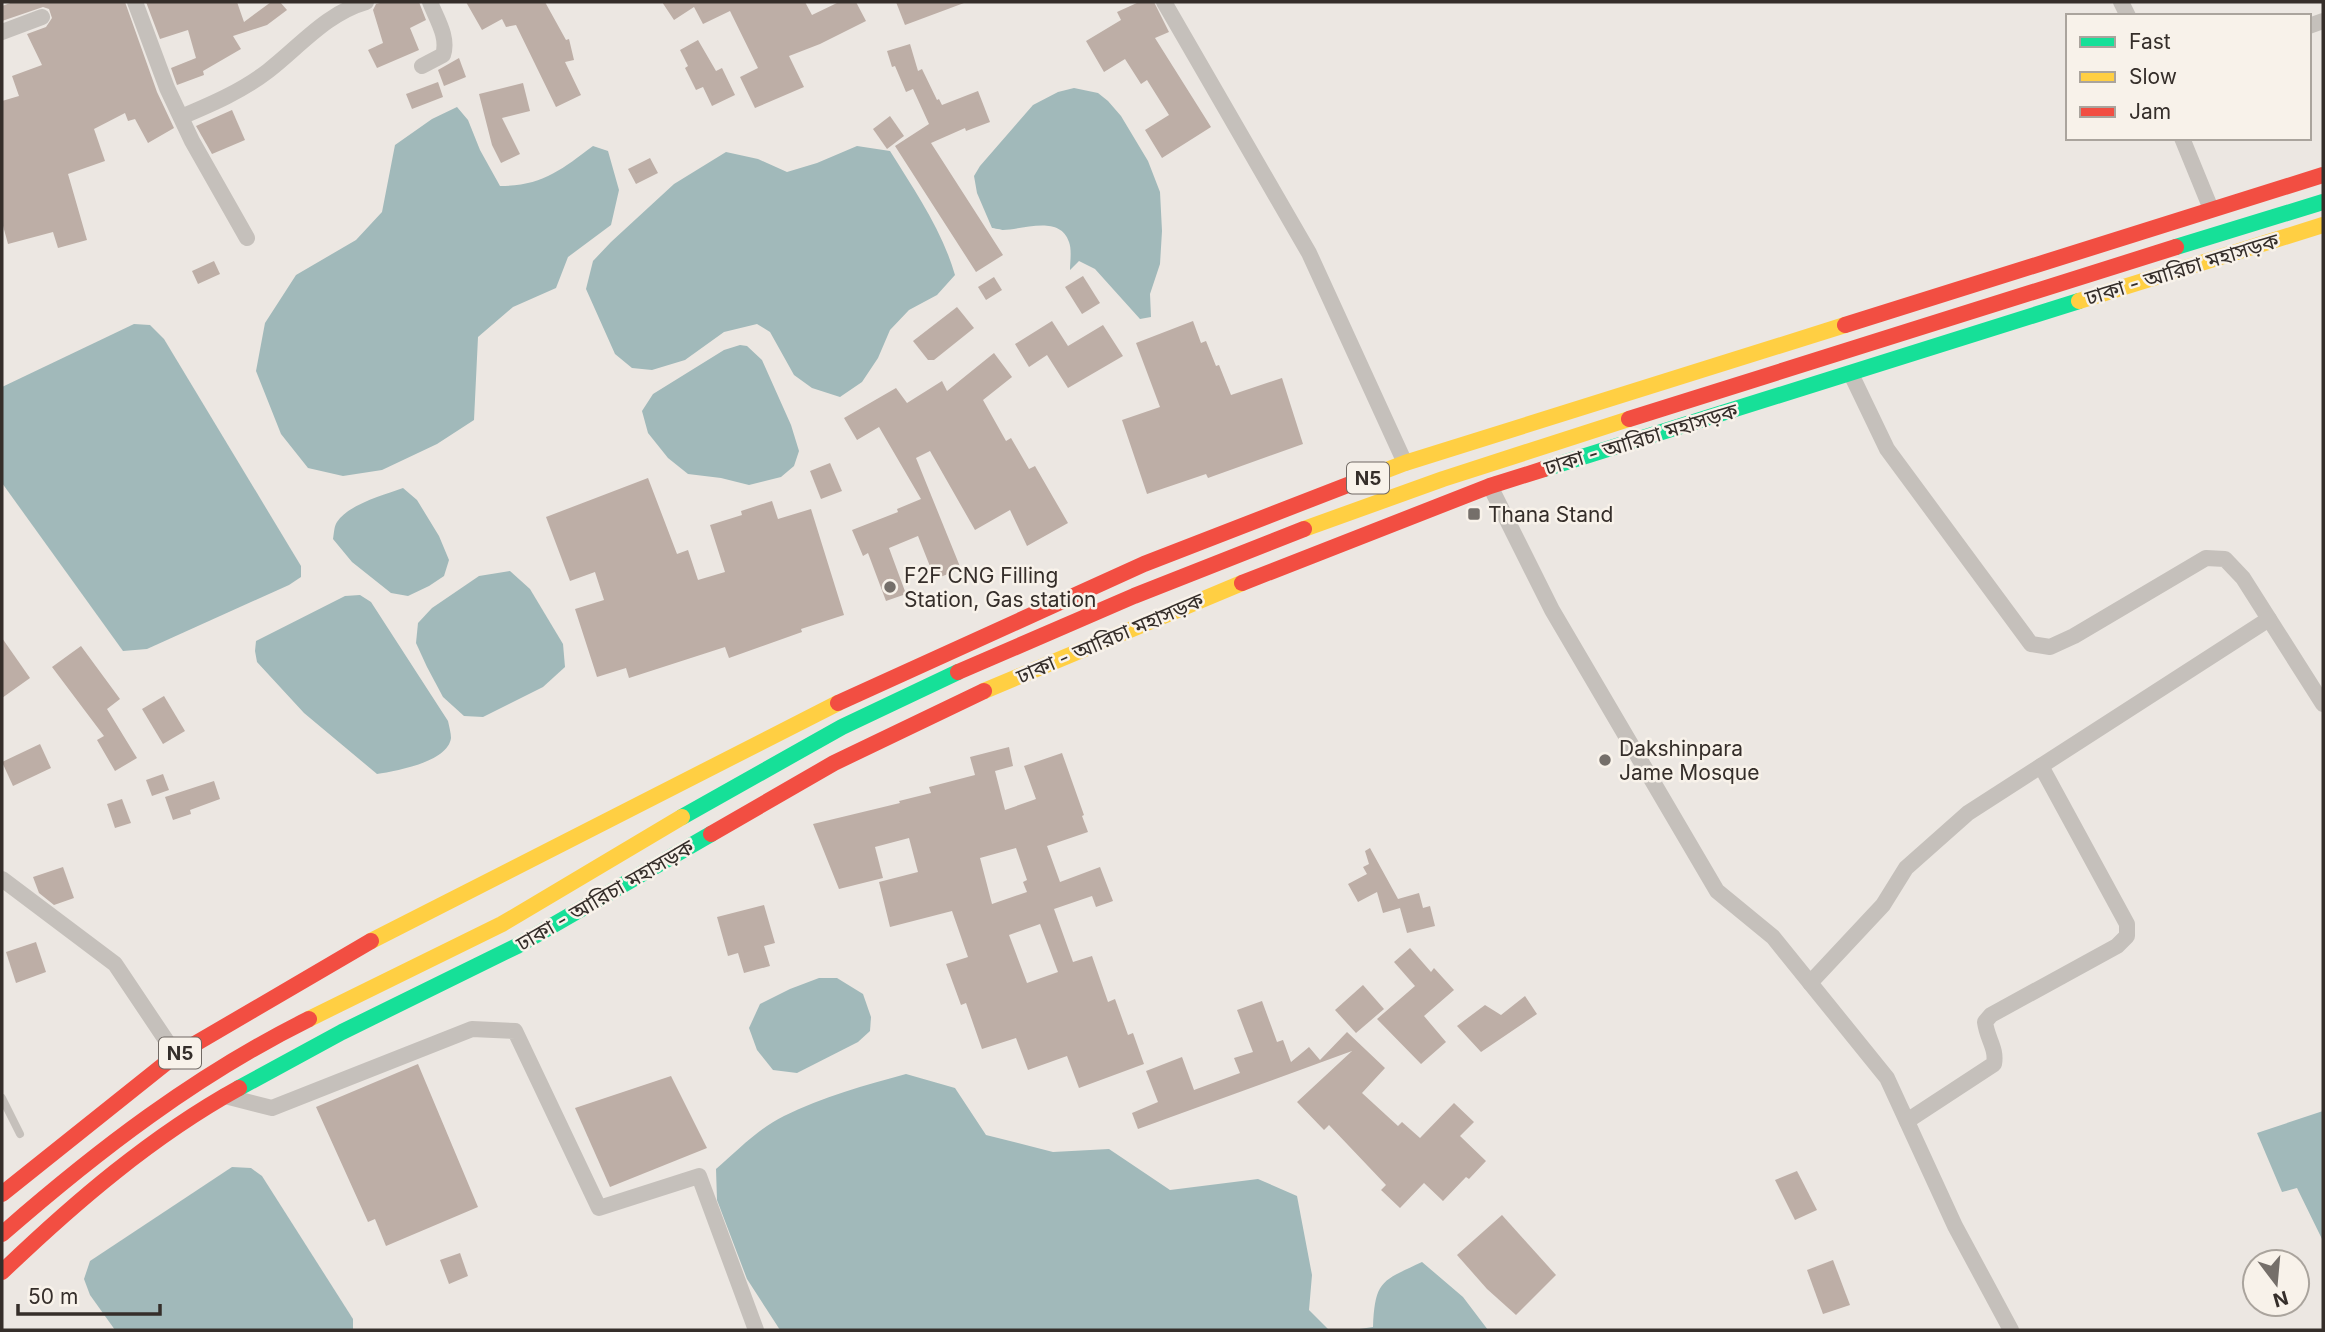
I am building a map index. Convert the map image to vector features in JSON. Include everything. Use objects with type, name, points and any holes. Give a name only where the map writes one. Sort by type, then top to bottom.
[{"type":"highway","name":"N5","points":[[2,1194],[176,1055],[376,938],[817,712],[1144,564],[1405,463],[2323,175]]},
{"type":"highway","name":"N5","points":[[2,1234],[157,1108],[257,1046],[507,921],[767,767],[875,711],[1005,651],[1147,590],[1408,491],[1876,338],[2323,202]]},
{"type":"highway","name":"ঢাকা - আরিচা মহাসড়ক","points":[[2,1272],[53,1223],[148,1147],[272,1068],[517,946],[834,763],[999,684],[1207,597],[1490,486],[2323,225]]},
{"type":"street","points":[[135,2],[167,88],[192,141],[247,238]]},
{"type":"street","points":[[181,117],[231,96],[267,72],[327,20],[366,2]]},
{"type":"street","points":[[422,66],[443,55],[445,48],[444,37],[430,2]]},
{"type":"street","points":[[1164,2],[1309,253],[1405,463]]},
{"type":"street","points":[[2,32],[42,16]]},
{"type":"street","points":[[2183,140],[2211,209]]},
{"type":"street","points":[[1851,374],[1887,449],[2031,644],[2050,647],[2074,636],[2206,558],[2225,559],[2243,578],[2323,704]]},
{"type":"street","points":[[1490,486],[1552,610],[1717,891],[1773,937],[1887,1078],[1955,1226],[2011,1330]]},
{"type":"street","points":[[1810,983],[1883,905],[1906,868],[1968,814],[2269,619]]},
{"type":"street","points":[[1907,1121],[1994,1064],[1995,1050],[1987,1036],[1985,1022],[1991,1015],[2117,946],[2127,936],[2127,923],[2041,766]]},
{"type":"street","points":[[2,879],[115,964],[176,1055]]},
{"type":"street","points":[[225,1096],[272,1108],[472,1029],[515,1031],[599,1208],[699,1175],[756,1330]]},
{"type":"lane","points":[[2,1098],[20,1134]]},
{"type":"water","points":[[1074,88],[1098,93],[1121,116],[1148,161],[1160,192],[1160,264],[1150,294],[1151,317],[1140,319],[1095,269],[1079,261],[1070,270],[1069,242],[1058,228],[1040,225],[1003,230],[992,228],[977,193],[974,176],[980,166],[1033,105],[1058,92]]},
{"type":"water","points":[[457,107],[468,120],[480,150],[500,186],[539,180],[561,169],[593,146],[608,151],[619,190],[611,225],[568,257],[556,288],[513,307],[478,337],[474,420],[437,444],[382,470],[343,476],[308,468],[281,434],[256,371],[265,323],[296,275],[356,240],[382,212],[395,145],[432,119]]},
{"type":"water","points":[[857,146],[890,151],[935,227],[955,275],[937,295],[909,310],[890,330],[878,358],[862,382],[840,397],[812,388],[794,375],[770,332],[757,324],[724,332],[685,360],[652,370],[632,368],[615,354],[586,289],[593,261],[674,184],[726,152],[758,159],[787,172]]},
{"type":"water","points":[[134,324],[150,325],[164,339],[301,566],[301,577],[289,585],[147,649],[123,651],[2,483],[2,387]]},
{"type":"water","points":[[740,345],[747,346],[762,360],[791,425],[799,451],[794,466],[781,477],[749,485],[688,474],[668,458],[648,433],[642,411],[653,394],[724,350]]},
{"type":"water","points":[[403,488],[417,500],[439,536],[449,560],[444,576],[408,596],[391,593],[352,562],[333,539],[336,524],[350,510]]},
{"type":"water","points":[[510,571],[530,589],[563,644],[565,667],[543,687],[483,717],[464,716],[443,697],[427,667],[416,643],[418,623],[432,608],[479,576]]},
{"type":"water","points":[[360,595],[371,602],[448,721],[451,736],[448,746],[431,759],[408,768],[377,774],[304,713],[257,662],[255,651],[256,641],[345,596]]},
{"type":"water","points":[[819,978],[837,978],[863,994],[871,1017],[870,1031],[858,1042],[797,1073],[773,1070],[757,1050],[749,1028],[760,1004]]},
{"type":"water","points":[[906,1074],[955,1088],[986,1135],[1053,1152],[1109,1149],[1170,1190],[1258,1179],[1297,1196],[1312,1275],[1309,1310],[1329,1330],[780,1330],[747,1279],[717,1200],[716,1169],[757,1133],[784,1116],[829,1097]]},
{"type":"water","points":[[2323,1111],[2323,1241],[2297,1188],[2282,1192],[2257,1133]]},
{"type":"water","points":[[232,1167],[251,1168],[262,1176],[353,1319],[353,1330],[115,1330],[90,1295],[84,1279],[90,1261]]},
{"type":"water","points":[[1422,1262],[1463,1297],[1488,1330],[1353,1330],[1373,1327],[1376,1300],[1383,1284]]},
{"type":"building","points":[[13,2],[125,2],[157,92],[174,128],[148,143],[135,119],[128,121],[125,113],[94,129],[105,161],[68,174],[87,240],[58,248],[53,232],[8,244],[2,222],[2,101],[19,96],[12,76],[42,65],[27,34],[46,27],[52,18],[49,9],[43,7],[2,21],[2,6]]},
{"type":"building","points":[[146,2],[237,2],[244,22],[271,2],[280,2],[287,10],[267,25],[233,36],[241,49],[203,71],[204,75],[177,85],[171,68],[196,58],[188,30],[160,39]]},
{"type":"building","points":[[419,2],[426,20],[410,28],[419,50],[377,68],[368,50],[383,43],[373,10],[376,4]]},
{"type":"building","points":[[466,2],[545,2],[566,40],[569,39],[574,60],[565,62],[581,95],[556,107],[516,25],[506,27],[502,19],[482,30]]},
{"type":"building","points":[[662,2],[805,2],[812,15],[839,2],[856,2],[866,21],[789,56],[804,87],[755,108],[740,77],[758,68],[730,11],[703,24],[694,7],[674,20]]},
{"type":"building","points":[[896,2],[963,2],[964,3],[905,25]]},
{"type":"building","points":[[1139,2],[1154,2],[1169,32],[1155,38],[1211,127],[1162,158],[1145,130],[1169,115],[1147,80],[1141,84],[1125,59],[1104,72],[1086,41],[1121,20],[1117,12]]},
{"type":"building","points":[[698,40],[716,71],[722,68],[735,95],[712,106],[703,87],[696,90],[680,50]]},
{"type":"building","points":[[910,44],[918,71],[922,69],[942,105],[978,91],[990,122],[966,131],[965,128],[931,143],[1003,255],[976,272],[895,146],[929,124],[913,89],[906,92],[895,66],[892,67],[887,51]]},
{"type":"building","points":[[459,58],[466,77],[444,86],[438,70]]},
{"type":"building","points":[[438,82],[443,97],[412,109],[406,94]]},
{"type":"building","points":[[523,83],[530,111],[502,118],[520,154],[501,163],[492,145],[479,94]]},
{"type":"building","points":[[232,110],[245,140],[212,154],[196,126]]},
{"type":"building","points":[[890,116],[904,136],[887,149],[873,129]]},
{"type":"building","points":[[650,158],[658,173],[636,184],[628,169]]},
{"type":"building","points":[[214,261],[220,274],[198,284],[192,271]]},
{"type":"building","points":[[1083,276],[1100,303],[1082,314],[1065,287]]},
{"type":"building","points":[[994,277],[1002,290],[986,300],[978,287]]},
{"type":"building","points":[[957,307],[974,328],[934,360],[928,360],[913,341]]},
{"type":"building","points":[[1052,321],[1068,346],[1103,325],[1123,356],[1068,388],[1047,355],[1029,367],[1015,344]]},
{"type":"building","points":[[1193,321],[1201,343],[1206,341],[1216,366],[1219,365],[1231,395],[1282,378],[1303,444],[1208,478],[1206,474],[1147,494],[1122,420],[1160,407],[1136,343]]},
{"type":"building","points":[[994,353],[1012,377],[983,400],[1006,441],[1011,438],[1029,469],[1035,466],[1068,523],[1027,546],[1010,510],[975,530],[930,451],[916,458],[961,569],[935,579],[918,536],[889,548],[906,594],[886,601],[868,553],[863,556],[852,530],[898,512],[897,509],[921,499],[879,427],[857,440],[844,418],[896,388],[907,403],[942,381],[947,391]]},
{"type":"building","points":[[830,463],[842,491],[821,499],[810,471]]},
{"type":"building","points":[[648,478],[677,554],[688,550],[698,580],[725,572],[710,525],[742,515],[741,511],[772,501],[778,519],[811,509],[844,615],[729,658],[725,647],[629,678],[626,668],[597,677],[575,609],[604,600],[595,572],[570,581],[546,517]]},
{"type":"building","points":[[2,638],[30,678],[2,698]]},
{"type":"building","points":[[81,646],[120,699],[107,709],[137,758],[115,771],[97,740],[104,736],[52,667]]},
{"type":"building","points":[[164,696],[185,731],[163,744],[142,709]]},
{"type":"building","points":[[40,744],[51,768],[13,786],[2,762]]},
{"type":"building","points":[[1009,747],[1013,766],[995,771],[1005,810],[1036,799],[1024,766],[1062,753],[1088,832],[1047,846],[1060,882],[1100,867],[1113,901],[1096,907],[1092,896],[1054,909],[1073,962],[1092,956],[1108,1002],[1115,999],[1128,1035],[1133,1033],[1144,1064],[1079,1088],[1067,1056],[1028,1070],[1016,1038],[982,1049],[966,1003],[961,1005],[946,964],[968,957],[952,911],[890,927],[879,882],[918,872],[909,838],[875,847],[883,878],[839,889],[813,824],[900,803],[899,801],[931,793],[929,787],[975,775],[970,757]],"holes":[[[1016,848],[1027,880],[1023,882],[1027,892],[992,904],[980,858]],[[1040,924],[1058,972],[1027,983],[1009,935]]]},
{"type":"building","points":[[163,774],[169,790],[152,796],[146,780]]},
{"type":"building","points":[[214,781],[220,799],[190,810],[191,814],[173,820],[165,797]]},
{"type":"building","points":[[122,799],[131,823],[115,828],[107,804]]},
{"type":"building","points":[[1370,848],[1398,899],[1419,893],[1423,908],[1430,906],[1435,926],[1407,933],[1400,908],[1383,913],[1377,892],[1358,902],[1348,884],[1367,874],[1363,867],[1369,864],[1365,851]]},
{"type":"building","points":[[63,867],[74,898],[54,905],[39,893],[33,877]]},
{"type":"building","points":[[764,905],[775,943],[764,946],[770,966],[744,973],[738,953],[728,956],[717,917]]},
{"type":"building","points":[[36,942],[46,972],[16,983],[6,952]]},
{"type":"building","points":[[1410,948],[1431,972],[1434,968],[1454,990],[1424,1016],[1446,1042],[1421,1064],[1377,1019],[1415,986],[1394,962]]},
{"type":"building","points":[[1363,985],[1384,1009],[1356,1033],[1335,1010]]},
{"type":"building","points":[[1525,996],[1537,1014],[1481,1052],[1457,1026],[1485,1005],[1501,1015]]},
{"type":"building","points":[[1262,1001],[1277,1042],[1283,1040],[1291,1062],[1309,1047],[1320,1060],[1347,1032],[1385,1068],[1362,1093],[1398,1126],[1402,1122],[1420,1138],[1454,1103],[1474,1122],[1460,1136],[1486,1161],[1443,1201],[1424,1183],[1400,1208],[1381,1190],[1386,1185],[1329,1125],[1324,1130],[1297,1102],[1352,1051],[1138,1129],[1132,1113],[1158,1102],[1146,1071],[1182,1057],[1194,1090],[1240,1073],[1234,1058],[1253,1052],[1237,1010]]},
{"type":"building","points":[[418,1064],[478,1207],[386,1246],[375,1219],[368,1222],[316,1107]]},
{"type":"building","points":[[671,1076],[707,1148],[610,1187],[575,1108]]},
{"type":"building","points":[[1797,1171],[1817,1210],[1795,1220],[1775,1180]]},
{"type":"building","points":[[1502,1215],[1556,1275],[1516,1315],[1487,1289],[1457,1255]]},
{"type":"building","points":[[460,1253],[468,1276],[449,1284],[440,1260]]},
{"type":"building","points":[[1833,1260],[1850,1305],[1823,1314],[1807,1270]]},
{"type":"traffic: fast","points":[[2176,247],[2323,202]]},
{"type":"traffic: fast","points":[[1544,469],[2079,301]]},
{"type":"traffic: fast","points":[[682,817],[842,727],[958,672]]},
{"type":"traffic: fast","points":[[239,1088],[342,1032],[517,946],[711,834]]},
{"type":"traffic: slow","points":[[2079,301],[2323,225]]},
{"type":"traffic: slow","points":[[1358,481],[1405,463],[1845,325]]},
{"type":"traffic: slow","points":[[1304,529],[1443,479],[1629,419]]},
{"type":"traffic: slow","points":[[984,691],[1242,583]]},
{"type":"traffic: slow","points":[[371,941],[838,703]]},
{"type":"traffic: slow","points":[[309,1019],[502,924],[682,817]]},
{"type":"traffic: jam","points":[[1845,325],[2323,175]]},
{"type":"traffic: jam","points":[[1629,419],[2176,247]]},
{"type":"traffic: jam","points":[[1242,583],[1490,486],[1544,469]]},
{"type":"traffic: jam","points":[[838,703],[1144,564],[1358,481]]},
{"type":"traffic: jam","points":[[958,672],[1134,596],[1304,529]]},
{"type":"traffic: jam","points":[[711,834],[834,763],[984,691]]},
{"type":"traffic: jam","points":[[2,1194],[176,1055],[371,941]]},
{"type":"traffic: jam","points":[[2,1234],[74,1173],[149,1116],[227,1065],[309,1019]]},
{"type":"traffic: jam","points":[[2,1272],[115,1172],[175,1127],[239,1088]]},
{"type":"place","name":"Thana Stand","points":[[1474,514]]},
{"type":"place","name":"F2F CNG Filling Station, Gas station","points":[[890,587]]},
{"type":"place","name":"Dakshinpara Jame Mosque","points":[[1605,760]]}]
